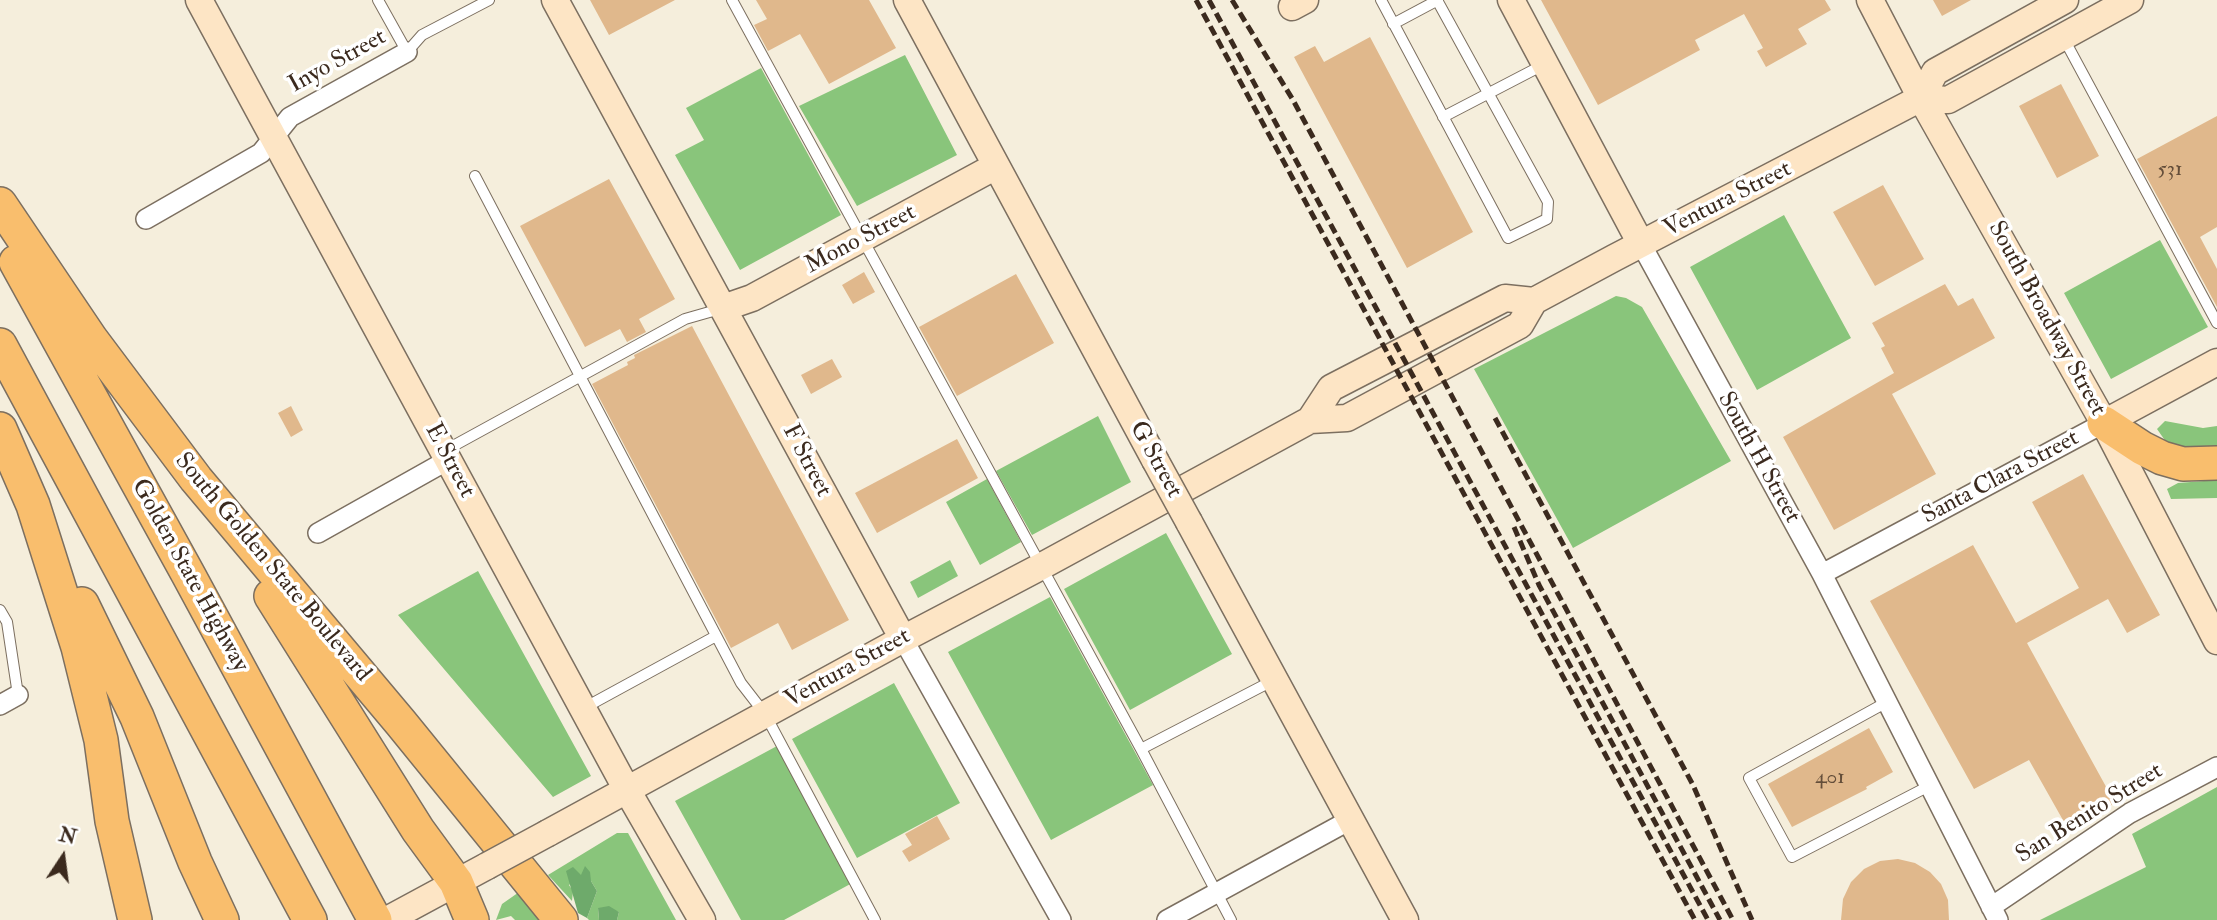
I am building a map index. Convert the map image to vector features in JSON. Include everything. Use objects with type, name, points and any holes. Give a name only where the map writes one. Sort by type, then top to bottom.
[{"type":"highway","name":"South Golden State Boulevard","points":[[0,204],[91,339],[196,479],[401,723],[561,920]]},
{"type":"highway","name":"Golden State Highway","points":[[0,234],[188,573],[375,920]]},
{"type":"highway","points":[[0,345],[310,920]]},
{"type":"highway","points":[[2104,422],[2162,458],[2183,464],[2217,463]]},
{"type":"highway","points":[[0,429],[33,505],[137,717],[195,862],[222,920]]},
{"type":"highway","points":[[196,479],[418,830],[456,882],[472,920]]},
{"type":"highway","points":[[33,505],[78,647],[101,740],[112,821],[135,920]]},
{"type":"street","name":"E Street","points":[[199,0],[627,790],[702,920]]},
{"type":"street","name":"F Street","points":[[555,0],[903,639],[1061,920]]},
{"type":"street","name":"G Street","points":[[907,0],[1405,920]]},
{"type":"street","name":"South H Street","points":[[1511,0],[1822,574],[1994,913]]},
{"type":"street","name":"South Broadway Street","points":[[1870,0],[1921,98],[2104,422],[2217,641]]},
{"type":"street","name":"Ventura Street","points":[[387,920],[1310,421],[1347,418],[1359,412],[1520,325],[1534,301],[1641,244],[1921,98],[1948,100],[2130,0]]},
{"type":"street","name":"Ventura Street","points":[[1921,98],[1935,72],[2051,3]]},
{"type":"street","name":"Inyo Street","points":[[146,219],[261,153],[290,117],[407,52]]},
{"type":"street","name":"Mono Street","points":[[723,308],[752,299],[996,166]]},
{"type":"street","name":"Santa Clara Street","points":[[1822,574],[2217,362]]},
{"type":"street","points":[[318,533],[446,456]]},
{"type":"street","points":[[0,705],[18,695]]},
{"type":"street","name":"San Benito Street","points":[[1994,913],[2130,813],[2217,767]]},
{"type":"street","points":[[1167,920],[1350,820]]},
{"type":"lane","points":[[378,0],[407,52]]},
{"type":"lane","name":"Inyo Street","points":[[407,52],[422,35],[489,0]]},
{"type":"lane","points":[[732,0],[1141,749],[1231,920]]},
{"type":"lane","points":[[1381,0],[1393,24],[1508,238],[1547,219],[1548,202],[1438,0],[1393,24]]},
{"type":"lane","points":[[2063,37],[2217,323]]},
{"type":"lane","points":[[1443,117],[1545,64]]},
{"type":"lane","points":[[475,177],[741,683],[765,714],[875,920]]},
{"type":"lane","points":[[446,456],[685,318],[723,308]]},
{"type":"lane","points":[[0,610],[6,622],[18,695]]},
{"type":"lane","points":[[583,708],[716,636]]},
{"type":"lane","points":[[1141,749],[1275,680]]},
{"type":"lane","points":[[1887,702],[1749,778],[1792,857],[1929,786]]},
{"type":"green space","points":[[905,55],[957,155],[857,206],[799,106]]},
{"type":"green space","points":[[761,68],[841,215],[740,270],[675,155],[704,140],[686,108]]},
{"type":"green space","points":[[1784,215],[1851,338],[1757,390],[1690,267]]},
{"type":"green space","points":[[2160,240],[2208,327],[2111,379],[2064,293]]},
{"type":"green space","points":[[1616,296],[1642,307],[1731,461],[1573,548],[1474,369]]},
{"type":"green space","points":[[1098,416],[1131,482],[1032,535],[996,471]]},
{"type":"green space","points":[[2165,421],[2203,428],[2217,426],[2217,452],[2171,449],[2157,429]]},
{"type":"green space","points":[[987,479],[1021,542],[980,565],[946,502]]},
{"type":"green space","points":[[2217,480],[2217,498],[2171,499],[2167,489],[2178,483]]},
{"type":"green space","points":[[1166,533],[1232,654],[1130,710],[1064,589]]},
{"type":"green space","points":[[950,560],[958,576],[918,598],[910,582]]},
{"type":"green space","points":[[478,571],[591,776],[553,797],[398,615]]},
{"type":"green space","points":[[1050,597],[1153,785],[1051,840],[948,652]]},
{"type":"green space","points":[[894,683],[960,803],[857,858],[792,739]]},
{"type":"green space","points":[[777,746],[854,882],[784,920],[741,920],[675,801]]},
{"type":"green space","points":[[2217,787],[2217,920],[2040,920],[2146,867],[2132,834]]},
{"type":"green space","points":[[617,833],[628,833],[676,920],[617,920],[619,912],[598,908],[599,920],[589,920],[587,918],[597,891],[591,881],[581,875],[569,885],[573,891],[572,901],[548,875]]},
{"type":"green space","points":[[585,866],[597,891],[587,918],[578,913],[566,871],[573,867],[581,875]]},
{"type":"green space","points":[[522,890],[546,920],[515,920],[511,916],[496,920],[502,904]]},
{"type":"green space","points":[[609,906],[619,912],[617,920],[599,920],[598,908]]},
{"type":"building","points":[[590,0],[675,0],[609,35]]},
{"type":"building","points":[[756,0],[869,0],[896,48],[829,84],[800,34],[768,51],[754,25],[767,19]]},
{"type":"building","points":[[1541,0],[1825,0],[1831,10],[1798,29],[1807,44],[1766,67],[1757,51],[1763,48],[1744,14],[1695,40],[1700,50],[1598,105]]},
{"type":"building","points":[[1933,0],[1971,0],[1942,16]]},
{"type":"building","points":[[1370,37],[1473,232],[1407,268],[1294,57],[1315,46],[1324,62]]},
{"type":"building","points":[[2061,84],[2099,156],[2057,178],[2019,106]]},
{"type":"building","points":[[2217,116],[2217,227],[2200,237],[2217,269],[2217,307],[2137,159]]},
{"type":"building","points":[[609,179],[675,299],[639,319],[646,332],[627,342],[620,329],[585,347],[520,226]]},
{"type":"building","points":[[1883,185],[1924,259],[1875,286],[1833,212]]},
{"type":"building","points":[[864,272],[875,292],[853,304],[842,285]]},
{"type":"building","points":[[1016,274],[1054,343],[957,396],[919,327]]},
{"type":"building","points":[[1945,284],[1958,306],[1973,298],[1995,338],[1892,394],[1936,474],[1834,530],[1783,437],[1894,373],[1881,348],[1885,346],[1872,323]]},
{"type":"building","points":[[692,326],[849,620],[792,650],[778,623],[731,648],[592,384],[628,365],[627,362],[635,358],[634,355]]},
{"type":"building","points":[[832,359],[842,377],[811,394],[801,375]]},
{"type":"building","points":[[291,406],[303,430],[291,437],[278,413]]},
{"type":"building","points":[[957,439],[978,478],[877,533],[855,493]]},
{"type":"building","points":[[2083,474],[2160,615],[2127,633],[2108,599],[2027,643],[2115,803],[2068,829],[2029,760],[1974,789],[1870,601],[1973,545],[2016,623],[2079,588],[2032,502]]},
{"type":"building","points":[[1869,728],[1893,772],[1866,787],[1867,789],[1792,827],[1768,784]]},
{"type":"building","points":[[937,816],[950,839],[909,862],[902,851],[912,845],[905,834]]},
{"type":"building","points":[[1898,859],[1915,863],[1930,872],[1941,884],[1948,900],[1949,920],[1841,920],[1843,899],[1851,882],[1864,869],[1880,861]]},
{"type":"railway","points":[[1196,0],[1695,920]]},
{"type":"railway","points":[[1209,0],[1708,920]]},
{"type":"railway","points":[[1232,0],[1293,100],[1733,920]]},
{"type":"railway","points":[[1495,418],[1693,785],[1752,920]]},
{"type":"railway","points":[[1514,527],[1539,585],[1720,920]]}]
